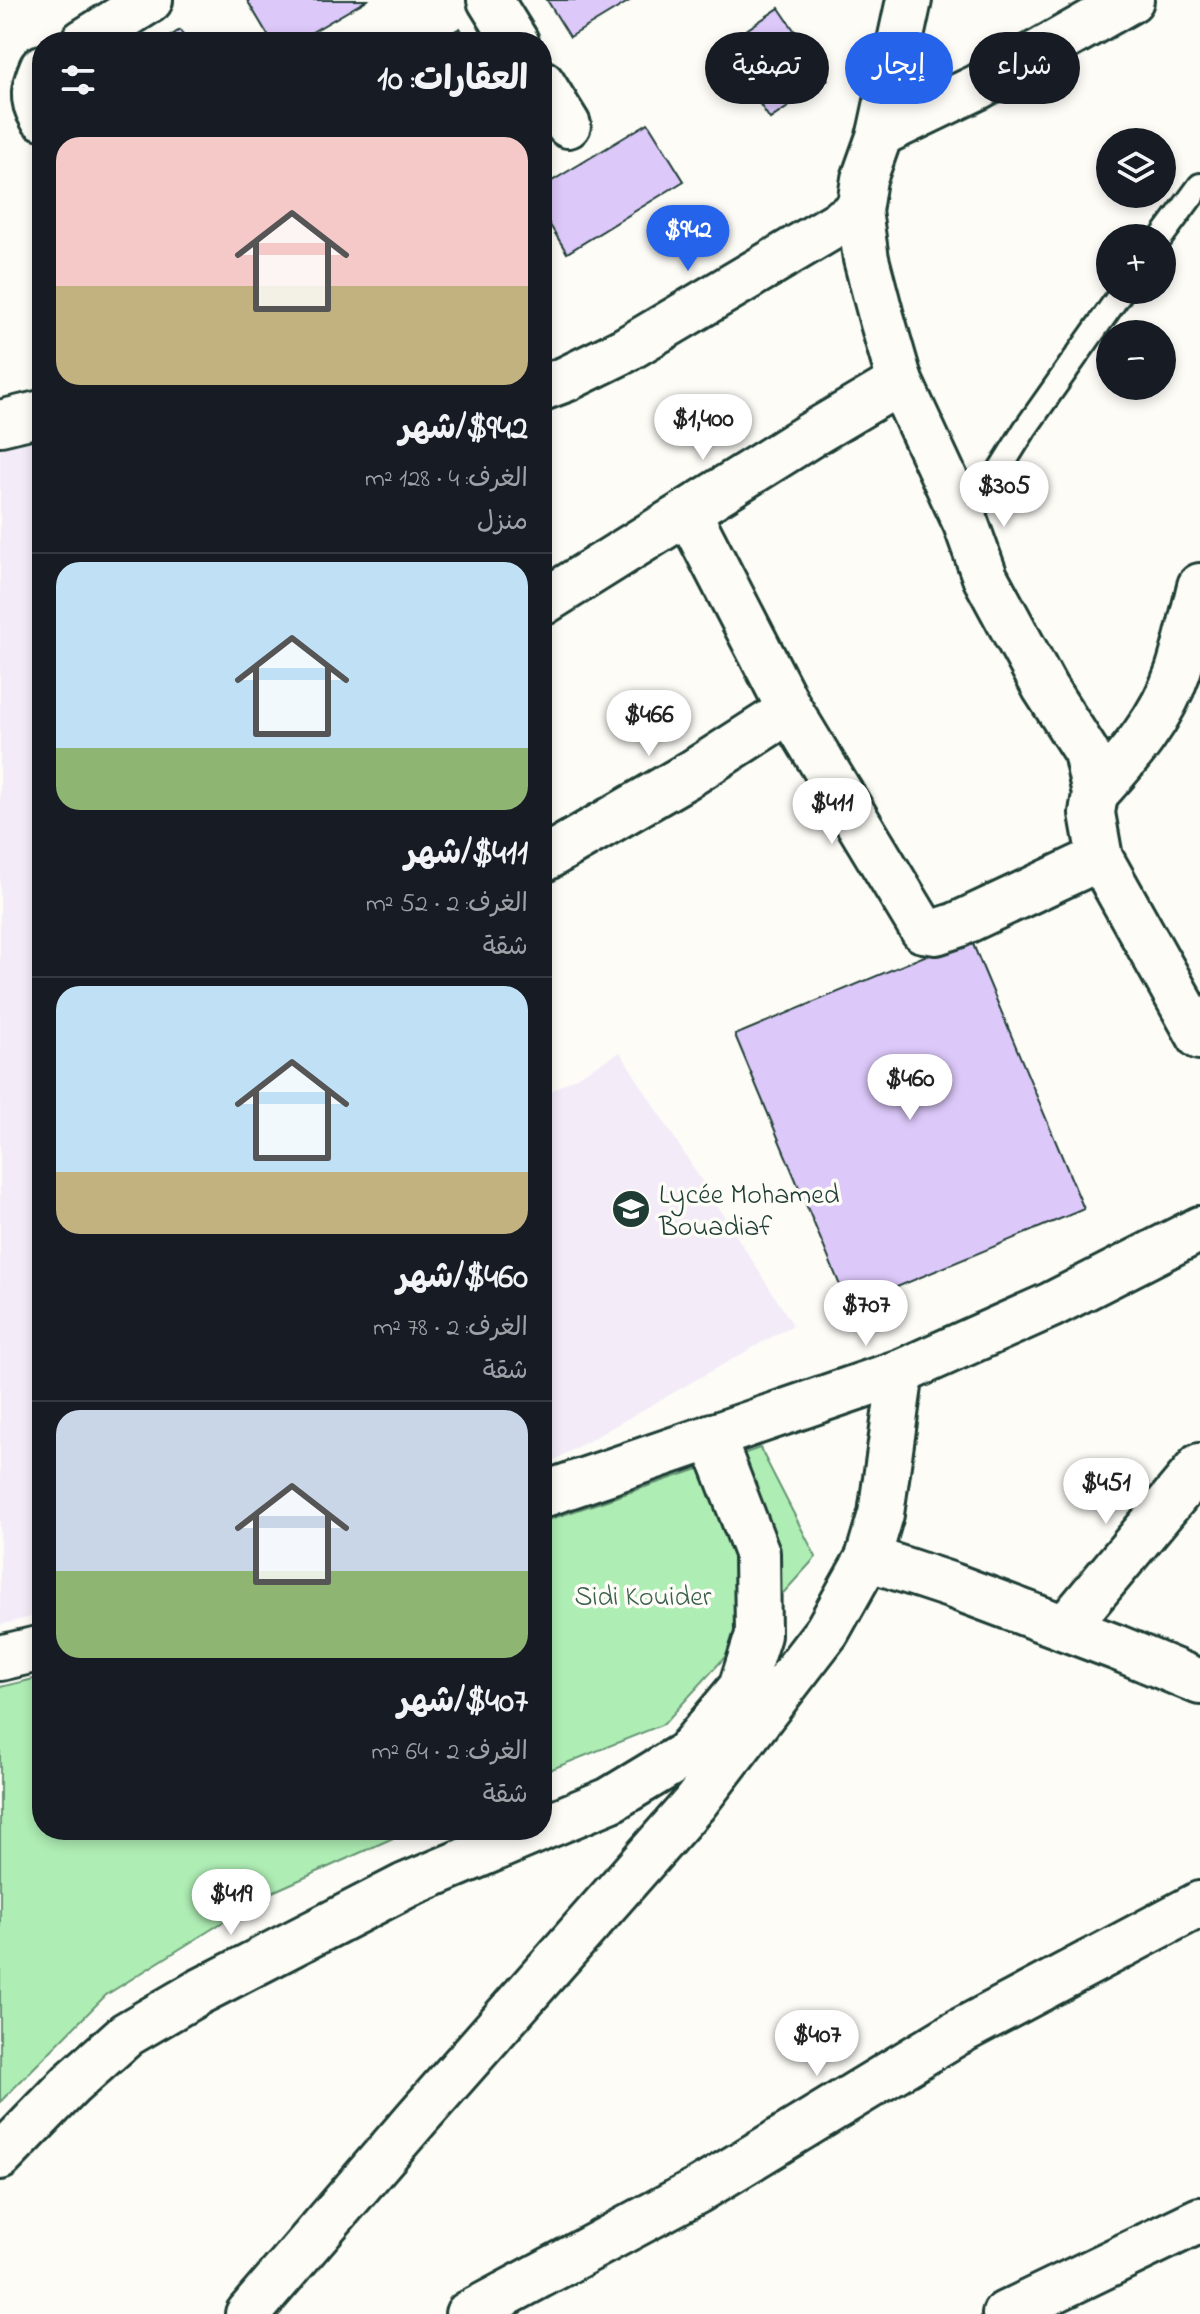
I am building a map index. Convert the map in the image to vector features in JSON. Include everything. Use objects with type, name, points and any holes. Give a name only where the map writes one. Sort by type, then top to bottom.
[{"type":"street","points":[[99,32],[150,0]]},
{"type":"street","points":[[490,0],[510,32]]},
{"type":"street","points":[[909,0],[880,134],[864,179],[859,211],[866,259],[900,382],[966,524],[985,577],[1045,688],[1086,752],[1095,794],[1092,813],[1100,858],[1200,1037]]},
{"type":"street","points":[[880,134],[978,87],[1131,0]]},
{"type":"street","points":[[552,99],[568,125]]},
{"type":"street","points":[[552,384],[625,350],[859,211]]},
{"type":"street","points":[[552,597],[900,382]]},
{"type":"street","points":[[0,423],[32,415]]},
{"type":"street","points":[[688,512],[790,710],[923,930],[936,932],[957,925],[1100,858]]},
{"type":"street","points":[[1095,794],[1128,757],[1157,717],[1184,690],[1178,672],[1200,586]]},
{"type":"street","points":[[552,854],[692,773],[790,710]]},
{"type":"street","points":[[552,1492],[901,1372],[1051,1305],[1200,1229]]},
{"type":"street","points":[[248,2314],[694,1804],[827,1631],[868,1558],[881,1514],[901,1372]]},
{"type":"street","points":[[552,1824],[610,1800],[686,1754],[741,1688],[758,1635],[757,1553],[712,1436]]},
{"type":"street","points":[[1065,1628],[1200,1466]]},
{"type":"street","points":[[868,1558],[953,1586],[1200,1682]]},
{"type":"street","points":[[0,1658],[32,1650]]},
{"type":"street","points":[[0,2157],[71,2084],[127,2034],[199,1992],[405,1886],[514,1840]]},
{"type":"street","points":[[468,2314],[699,2190],[955,2034],[1200,1904]]},
{"type":"street","points":[[1005,2314],[1200,2220]]},
{"type":"lane","points":[[1171,224],[1200,185]]},
{"type":"lane","points":[[966,524],[1025,429],[1113,304]]},
{"type":"shaded area","points":[[32,427],[32,1617],[0,1625],[0,435]]},
{"type":"shaded area","name":"Lycée Mohamed Bouadiaf","points":[[620,1052],[793,1325],[552,1461],[552,1091]]},
{"type":"green space","name":"Sidi Kouider","points":[[760,1448],[816,1557],[664,1724],[552,1769],[552,1519]]},
{"type":"green space","points":[[32,1679],[32,1840],[389,1840],[268,1894],[106,1995],[0,2102],[0,1687]]},
{"type":"building","points":[[247,0],[367,0],[312,32],[266,32]]},
{"type":"building","points":[[547,0],[631,0],[570,37]]},
{"type":"building","points":[[779,8],[795,32],[743,32]]},
{"type":"building","points":[[760,104],[792,104],[770,119]]},
{"type":"building","points":[[648,123],[684,181],[567,253],[552,228],[552,181]]},
{"type":"building","points":[[970,937],[1084,1209],[849,1307],[735,1035]]},
{"type":"place","name":"Lycée Mohamed Bouadiaf","points":[[631,1209]]}]
